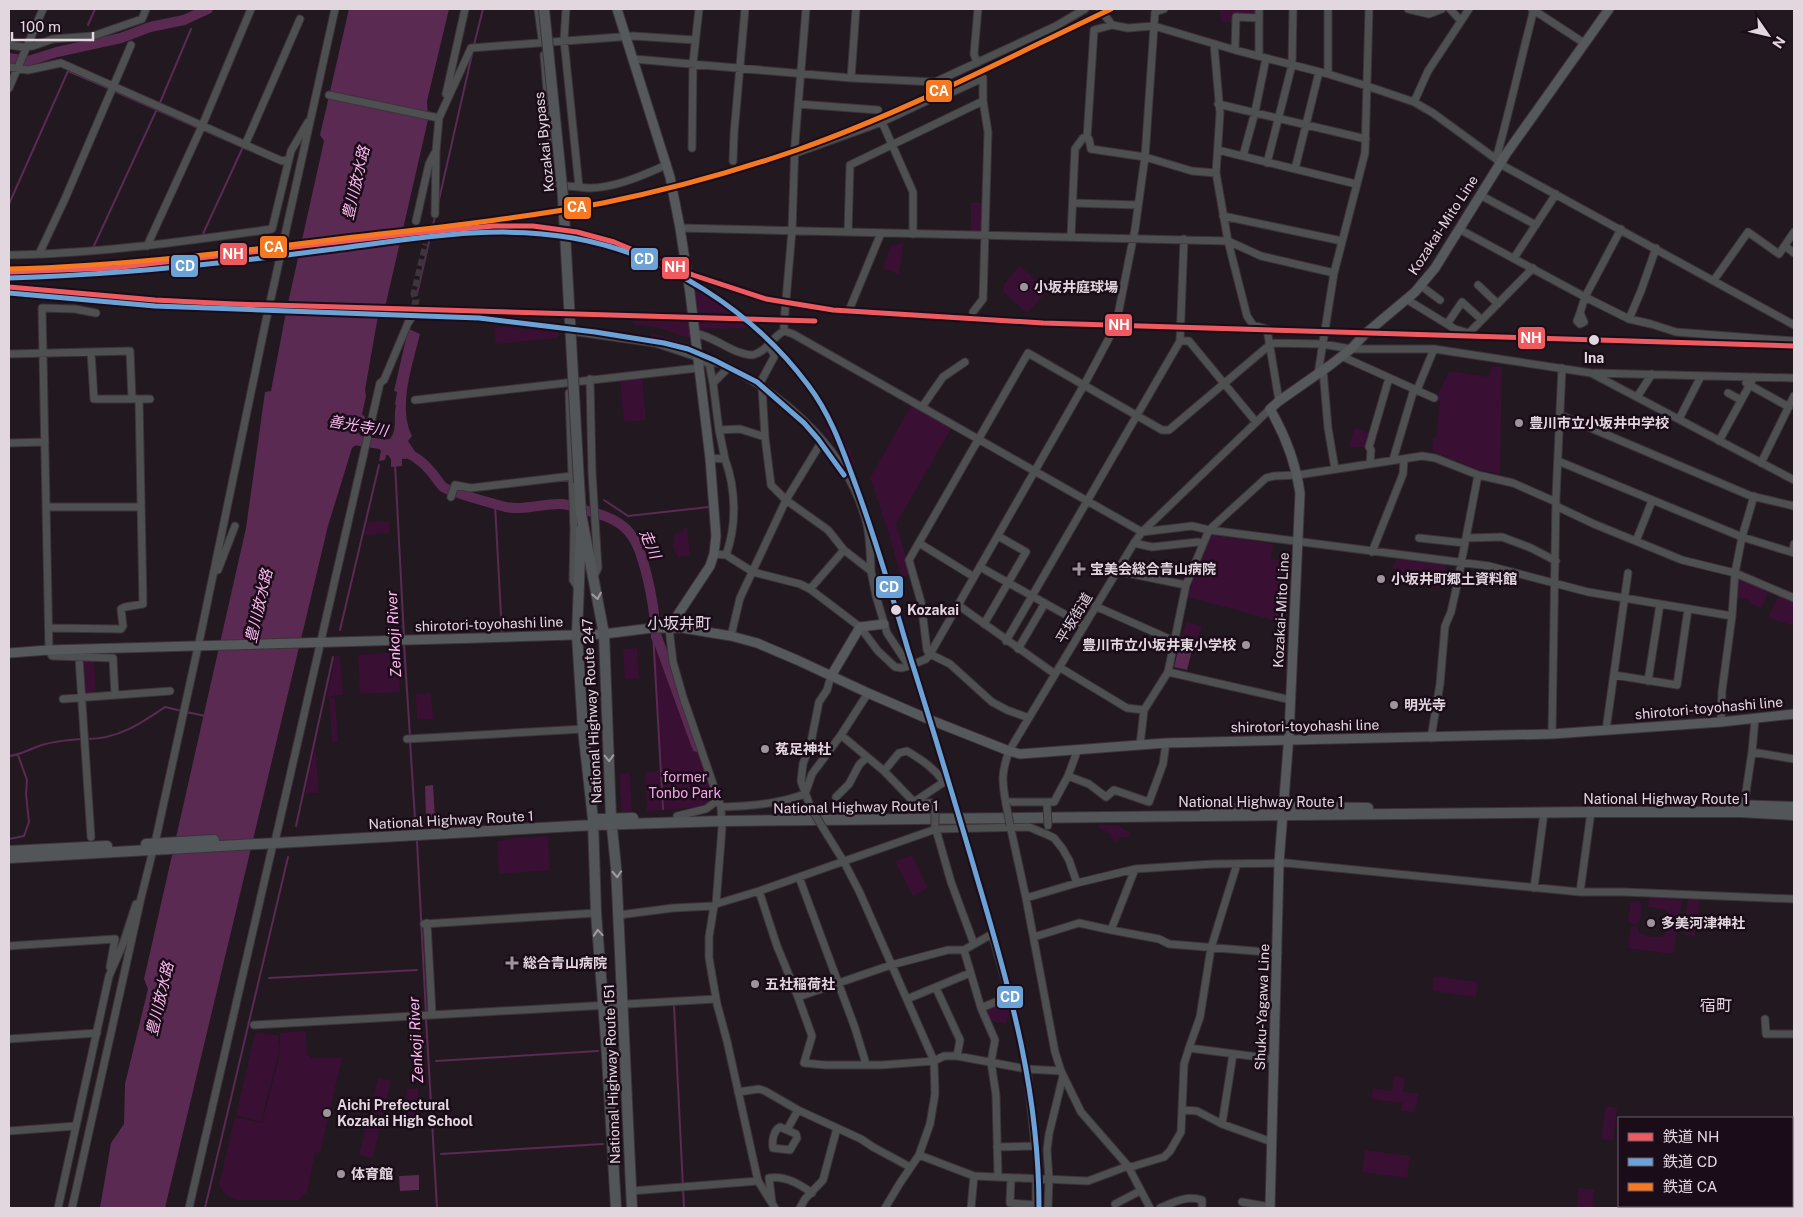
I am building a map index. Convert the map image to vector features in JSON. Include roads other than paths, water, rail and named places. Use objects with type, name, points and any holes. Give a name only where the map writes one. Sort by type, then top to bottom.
[{"type":"highway","name":"Kozakai Bypass","points":[[544,9],[563,197],[576,479]]},
{"type":"highway","name":"National Highway Route 247","points":[[576,479],[604,634],[612,822]]},
{"type":"highway","name":"National Highway Route 247","points":[[581,514],[577,635],[583,729],[593,822]]},
{"type":"highway","name":"National Highway Route 1","points":[[1284,811],[1744,805],[1794,807]]},
{"type":"highway","name":"National Highway Route 1","points":[[612,822],[677,816],[722,815],[1151,811],[1741,812],[1794,815]]},
{"type":"highway","name":"National Highway Route 1","points":[[9,858],[158,847],[722,815]]},
{"type":"highway","name":"National Highway Route 151","points":[[593,822],[596,913],[616,1208]]},
{"type":"highway","name":"National Highway Route 151","points":[[612,822],[619,915],[632,1208]]},
{"type":"highway","name":"National Highway Route 1","points":[[9,851],[158,847]]},
{"type":"main road","points":[[618,9],[666,164],[680,228],[710,458],[716,536],[714,554],[703,577],[669,628]]},
{"type":"main road","name":"Kozakai-Mito Line","points":[[1284,811],[1300,493],[1298,475],[1284,435],[1270,409],[1351,349],[1420,285],[1434,268],[1459,229],[1498,161],[1609,9]]},
{"type":"main road","points":[[832,676],[860,627],[884,624]]},
{"type":"main road","name":"shirotori-toyohashi line","points":[[9,653],[49,650],[604,634],[653,628],[682,628],[731,636],[756,644],[797,660],[868,693],[1009,751],[1029,754],[1166,743],[1552,734],[1720,722],[1794,714]]},
{"type":"main road","name":"Shuku-Yagawa Line","points":[[1270,1208],[1279,863],[1284,811]]},
{"type":"street","points":[[9,88],[43,9]]},
{"type":"street","points":[[9,44],[26,48],[53,39],[80,38],[142,19],[146,9]]},
{"type":"street","points":[[147,246],[202,126],[252,9]]},
{"type":"street","points":[[72,1208],[141,898],[158,847],[265,325],[335,9]]},
{"type":"street","points":[[442,109],[465,9]]},
{"type":"street","points":[[538,9],[543,42],[555,185],[591,188],[632,180],[666,164]]},
{"type":"street","points":[[566,9],[564,40],[579,187]]},
{"type":"street","points":[[692,148],[694,40],[699,9]]},
{"type":"street","points":[[733,161],[745,9]]},
{"type":"street","points":[[784,331],[792,231],[800,73],[806,9]]},
{"type":"street","points":[[851,78],[856,9]]},
{"type":"street","points":[[977,63],[974,54],[978,9]]},
{"type":"street","points":[[634,59],[851,78],[935,82],[1056,26],[1085,9]]},
{"type":"street","points":[[1100,9],[1112,25]]},
{"type":"street","points":[[714,554],[726,555],[753,572],[800,584],[810,589],[860,627],[878,651],[895,667],[902,668],[926,659],[1035,472],[1111,336],[1119,318],[1145,157],[1155,12],[1164,9]]},
{"type":"street","points":[[1243,156],[1255,112],[1262,57],[1259,9]]},
{"type":"street","points":[[1267,162],[1292,64],[1294,9]]},
{"type":"street","points":[[1328,9],[1328,74]]},
{"type":"street","points":[[1335,469],[1321,372],[1322,344],[1334,273],[1365,153],[1369,9]]},
{"type":"street","points":[[1408,9],[1429,14],[1442,9]]},
{"type":"street","points":[[1450,9],[1461,21]]},
{"type":"street","points":[[1414,102],[1428,71],[1469,9]]},
{"type":"street","points":[[1498,161],[1533,9],[1584,43]]},
{"type":"street","points":[[1235,50],[1236,18],[1259,18]]},
{"type":"street","points":[[245,145],[300,19]]},
{"type":"street","points":[[1216,173],[1192,171],[1145,157],[1091,149],[1089,139],[1087,138],[1094,30],[1112,25],[1128,28],[1154,26],[1235,50],[1328,74],[1414,102],[1498,161],[1794,325]]},
{"type":"street","points":[[435,214],[438,117],[471,48],[626,36],[694,40]]},
{"type":"street","points":[[1214,44],[1220,113],[1216,173],[1223,216],[1247,316],[1253,325],[1267,329],[1279,401]]},
{"type":"street","points":[[39,254],[114,88],[131,45]]},
{"type":"street","points":[[9,67],[28,70],[61,63],[282,161],[289,159]]},
{"type":"street","points":[[1295,169],[1320,72]]},
{"type":"street","points":[[796,153],[882,122],[937,96],[946,95],[983,78],[983,101],[988,132],[983,299],[973,312]]},
{"type":"street","points":[[329,95],[438,117]]},
{"type":"street","points":[[848,232],[850,165],[983,101]]},
{"type":"street","points":[[798,104],[878,110]]},
{"type":"street","points":[[1218,104],[1366,139]]},
{"type":"street","points":[[9,255],[147,246],[272,229],[291,152],[312,115]]},
{"type":"street","points":[[882,122],[913,192],[913,234]]},
{"type":"street","points":[[1071,236],[1075,149],[1083,138],[1087,138]]},
{"type":"street","points":[[1218,150],[1356,184]]},
{"type":"street","points":[[416,221],[430,164],[436,151]]},
{"type":"street","points":[[1514,258],[1556,194]]},
{"type":"street","points":[[1480,195],[1536,226]]},
{"type":"street","points":[[1072,203],[1138,205]]},
{"type":"street","points":[[1223,216],[1342,241]]},
{"type":"street","points":[[680,228],[1228,240],[1262,256],[1334,273]]},
{"type":"street","points":[[1459,229],[1584,297],[1629,319],[1676,332],[1794,341]]},
{"type":"street","points":[[1580,312],[1584,297],[1620,229]]},
{"type":"street","points":[[1714,280],[1748,232],[1779,254],[1794,232]]},
{"type":"street","points":[[850,308],[881,233]]},
{"type":"street","points":[[1006,641],[1180,341],[1184,239]]},
{"type":"street","points":[[1785,246],[1794,253]]},
{"type":"street","points":[[1629,319],[1642,291],[1656,248]]},
{"type":"street","points":[[1406,300],[1462,332],[1469,333],[1532,268]]},
{"type":"street","points":[[1420,285],[1440,300]]},
{"type":"street","points":[[1478,285],[1498,304]]},
{"type":"street","points":[[1447,324],[1462,302],[1482,320]]},
{"type":"street","points":[[96,313],[76,309],[42,308],[49,650],[52,656],[113,658],[115,695]]},
{"type":"street","points":[[188,1208],[270,841],[380,383],[384,380],[408,323],[412,318]]},
{"type":"street","points":[[694,334],[705,335],[749,355],[762,352],[784,331],[790,332],[1142,532],[1192,526],[1308,544],[1462,562],[1489,566],[1588,592],[1708,614],[1732,616]]},
{"type":"street","points":[[577,332],[656,343],[698,362]]},
{"type":"street","points":[[1180,341],[1189,341],[1256,422]]},
{"type":"street","points":[[1029,718],[992,702],[950,664],[930,654],[927,650],[921,602],[909,560],[1028,353],[1162,430],[1168,430],[1272,343],[1322,344],[1351,349],[1434,348],[1591,373],[1794,378]]},
{"type":"street","points":[[769,347],[774,357],[760,386],[771,486],[786,500],[828,530],[844,550],[871,571]]},
{"type":"street","points":[[1393,460],[1415,389],[1434,348]]},
{"type":"street","points":[[9,354],[130,351],[136,399],[143,604],[125,606],[121,609],[123,626],[121,629],[49,628]]},
{"type":"street","points":[[91,352],[94,399],[150,399]]},
{"type":"street","points":[[1341,356],[1434,398]]},
{"type":"street","points":[[415,400],[569,383],[698,362],[718,362],[760,386],[795,414],[822,441],[843,467],[863,509],[868,526],[871,571],[884,624],[887,633],[909,666]]},
{"type":"street","points":[[709,362],[719,430],[732,482],[734,521],[732,540],[726,555]]},
{"type":"street","points":[[922,407],[943,378],[965,362]]},
{"type":"street","points":[[713,383],[728,368]]},
{"type":"street","points":[[1552,734],[1556,504],[1562,368]]},
{"type":"street","points":[[1591,373],[1794,480]]},
{"type":"street","points":[[1637,397],[1652,374]]},
{"type":"street","points":[[1679,420],[1701,376]]},
{"type":"street","points":[[1734,377],[1789,406]]},
{"type":"street","points":[[1719,440],[1754,377]]},
{"type":"street","points":[[1370,464],[1371,450],[1369,447],[1389,378]]},
{"type":"street","points":[[590,379],[592,472],[598,568],[594,576]]},
{"type":"street","points":[[569,383],[576,479],[573,580],[578,588]]},
{"type":"street","points":[[1728,393],[1741,400]]},
{"type":"street","points":[[1761,463],[1794,396]]},
{"type":"street","name":"平坂街道","points":[[1150,1208],[1128,1166],[1081,1112],[1062,1074],[1055,1052],[1034,937],[1002,782],[1009,751],[1134,543],[1142,532],[1270,409]]},
{"type":"street","points":[[1560,416],[1754,496],[1794,506]]},
{"type":"street","points":[[719,430],[740,429],[765,437]]},
{"type":"street","points":[[731,636],[740,598],[786,500],[822,441]]},
{"type":"street","points":[[9,444],[45,442]]},
{"type":"street","points":[[1140,745],[1144,710],[1168,672],[1186,585],[1209,530],[1266,478],[1274,476],[1298,475],[1422,456],[1435,458],[1478,475],[1513,483],[1636,542],[1682,560],[1735,574],[1794,598]]},
{"type":"street","points":[[710,458],[725,459]]},
{"type":"street","points":[[1372,552],[1402,474],[1404,459]]},
{"type":"street","points":[[1558,461],[1742,537],[1793,553],[1794,544]]},
{"type":"street","points":[[1431,738],[1440,684],[1445,626],[1451,612],[1462,562],[1478,475]]},
{"type":"street","points":[[451,497],[455,485],[471,488],[576,479]]},
{"type":"street","points":[[1720,722],[1735,574],[1742,537],[1754,496]]},
{"type":"street","points":[[1636,542],[1652,501]]},
{"type":"street","points":[[47,507],[141,507]]},
{"type":"street","points":[[214,576],[220,566],[235,526]]},
{"type":"street","points":[[984,624],[1026,552],[998,536]]},
{"type":"street","points":[[1419,538],[1466,541],[1502,536],[1556,561]]},
{"type":"street","points":[[1134,543],[1152,547],[1198,542],[1203,544]]},
{"type":"street","points":[[919,543],[974,577]]},
{"type":"street","points":[[810,589],[844,550]]},
{"type":"street","points":[[980,567],[1084,625]]},
{"type":"street","points":[[1116,571],[1186,585]]},
{"type":"street","points":[[1606,730],[1628,573]]},
{"type":"street","points":[[1018,649],[1045,603]]},
{"type":"street","points":[[1648,680],[1660,604]]},
{"type":"street","points":[[958,605],[1006,641],[1055,674]]},
{"type":"street","points":[[1095,606],[1174,641]]},
{"type":"street","points":[[1614,675],[1677,685],[1688,609]]},
{"type":"street","points":[[669,628],[673,662],[722,815],[715,905],[709,937],[709,958],[716,999],[758,1181],[774,1207]]},
{"type":"street","points":[[79,658],[91,837]]},
{"type":"street","points":[[1059,667],[1126,708],[1144,710]]},
{"type":"street","points":[[1168,672],[1291,700]]},
{"type":"street","points":[[832,676],[827,690],[819,702],[811,742],[803,764],[801,781],[810,806],[844,862],[934,1061],[935,1094],[933,1111],[919,1155],[885,1208]]},
{"type":"street","points":[[63,699],[170,691]]},
{"type":"street","points":[[805,794],[812,774],[841,735],[868,693]]},
{"type":"street","points":[[1744,805],[1755,719]]},
{"type":"street","points":[[410,739],[583,729]]},
{"type":"street","points":[[841,735],[884,770],[914,802],[932,803],[935,805],[936,828],[951,882],[974,944]]},
{"type":"street","points":[[1068,776],[1089,784],[1106,797],[1114,790],[1149,802],[1163,764],[1166,743]]},
{"type":"street","points":[[1006,803],[1047,804],[1054,802],[1068,776],[1078,749]]},
{"type":"street","points":[[884,770],[899,753],[907,751],[937,772],[944,782],[914,802]]},
{"type":"street","points":[[1752,752],[1794,759]]},
{"type":"street","points":[[836,797],[849,784],[859,765],[867,757]]},
{"type":"street","points":[[722,815],[788,800],[805,794]]},
{"type":"street","points":[[677,816],[706,809],[718,800]]},
{"type":"street","points":[[1042,833],[1044,828],[1048,826],[1047,804]]},
{"type":"street","points":[[1580,892],[1591,812]]},
{"type":"street","points":[[1534,888],[1544,813]]},
{"type":"street","points":[[619,915],[715,905],[844,862],[936,828],[1029,827],[1054,838],[1069,860],[1077,883]]},
{"type":"street","points":[[1026,898],[1135,869],[1279,863],[1580,892],[1794,899]]},
{"type":"street","points":[[919,1155],[974,1176],[1088,1181],[1128,1166],[1131,1167],[1164,1156],[1170,1151],[1181,1132],[1184,1064],[1200,1018],[1211,948],[1237,864]]},
{"type":"street","points":[[1111,930],[1135,869]]},
{"type":"street","points":[[799,877],[866,1064]]},
{"type":"street","points":[[759,891],[777,946],[812,1036],[804,1063],[826,1066],[934,1061],[944,1056],[957,1056],[1062,1074],[1047,1150],[1049,1178],[1048,1208]]},
{"type":"street","points":[[109,976],[123,944],[135,906],[141,898]]},
{"type":"street","points":[[427,1014],[425,924],[596,913]]},
{"type":"street","points":[[1034,937],[1079,923],[1158,939],[1169,944],[1278,953]]},
{"type":"street","points":[[798,997],[892,965],[948,950],[964,950],[992,934],[1010,996],[981,1008]]},
{"type":"street","points":[[9,946],[115,939],[97,1033],[58,1208]]},
{"type":"street","points":[[964,950],[981,1008],[995,1040],[992,1062],[996,1095],[998,1177]]},
{"type":"street","points":[[907,999],[970,973]]},
{"type":"street","points":[[936,988],[960,1040],[957,1056]]},
{"type":"street","points":[[254,1025],[716,999]]},
{"type":"street","points":[[1765,1019],[1766,1034],[1794,1034]]},
{"type":"street","points":[[9,1039],[97,1033]]},
{"type":"street","points":[[1189,1048],[1274,1059]]},
{"type":"street","points":[[1222,1124],[1233,1054]]},
{"type":"street","points":[[997,1147],[1035,1145],[1027,1069]]},
{"type":"street","points":[[738,1092],[758,1089],[765,1091],[774,1098],[784,1101],[798,1110],[861,1139],[910,1167]]},
{"type":"street","points":[[787,1130],[798,1110]]},
{"type":"street","points":[[1182,1110],[1197,1111],[1222,1124],[1272,1142]]},
{"type":"street","points":[[9,1130],[76,1126]]},
{"type":"street","points":[[800,1208],[805,1199],[820,1185],[826,1172],[837,1128]]},
{"type":"street","points":[[971,1208],[974,1176]]},
{"type":"street","points":[[774,1207],[769,1178],[795,1181],[812,1193]]},
{"type":"street","points":[[1011,1178],[1010,1203],[1036,1204],[1036,1178]]},
{"type":"street","points":[[631,1191],[758,1181]]},
{"type":"street","points":[[1115,1204],[1140,1191]]},
{"type":"street","points":[[1160,1208],[1181,1199],[1199,1198],[1202,1200],[1202,1208]]},
{"type":"street","points":[[1242,1202],[1270,1208]]},
{"type":"water","name":"豊川放水路","points":[[349,9],[449,9],[427,101],[428,120],[384,312],[378,316],[362,414],[365,420],[362,421],[357,431],[361,436],[360,442],[352,448],[328,526],[165,1208],[100,1208],[111,1143],[124,1124],[125,1084],[148,989],[144,979],[246,528],[265,392],[271,391],[286,312],[324,141],[320,135]]},
{"type":"water","points":[[408,330],[420,334],[410,372],[406,399],[408,425],[412,436],[408,441],[418,456],[416,458],[402,459],[402,466],[391,467],[391,459],[388,455],[386,455],[385,460],[379,461],[381,451],[375,444],[376,440],[390,439],[394,431],[397,392],[394,391]]},
{"type":"water","points":[[1179,647],[1192,650],[1187,670],[1174,667]]},
{"type":"water","points":[[433,785],[435,818],[426,819],[425,786]]},
{"type":"water","points":[[419,1175],[419,1190],[400,1191],[399,1176]]},
{"type":"waterway","points":[[88,25],[95,9]]},
{"type":"waterway","points":[[9,58],[28,61],[57,52],[121,38],[150,27],[184,20],[208,9]]},
{"type":"waterway","points":[[474,45],[483,9]]},
{"type":"waterway","points":[[159,105],[191,29]]},
{"type":"waterway","points":[[438,204],[473,50]]},
{"type":"waterway","points":[[9,204],[68,71],[110,89]]},
{"type":"waterway","points":[[114,91],[198,128]]},
{"type":"waterway","points":[[93,248],[157,109]]},
{"type":"waterway","points":[[203,130],[238,145]]},
{"type":"waterway","points":[[202,236],[243,147]]},
{"type":"waterway","points":[[417,294],[435,216]]},
{"type":"waterway","name":"善光寺川","points":[[347,439],[387,445]]},
{"type":"waterway","name":"走川","points":[[405,452],[422,463],[443,487],[454,492],[509,508],[554,504],[569,505],[614,520],[630,533],[639,551],[647,576],[653,606],[656,637],[697,747]]},
{"type":"waterway","name":"Zenkoji River","points":[[395,464],[404,637]]},
{"type":"waterway","points":[[340,630],[379,465]]},
{"type":"waterway","points":[[604,500],[628,516],[709,507]]},
{"type":"waterway","points":[[495,504],[502,634]]},
{"type":"waterway","points":[[653,632],[663,809]]},
{"type":"waterway","name":"Zenkoji River","points":[[404,644],[410,737]]},
{"type":"waterway","points":[[296,826],[333,657]]},
{"type":"waterway","points":[[87,739],[119,733],[138,725],[165,707],[182,711]]},
{"type":"waterway","points":[[186,712],[206,716]]},
{"type":"waterway","points":[[9,756],[50,743],[82,739]]},
{"type":"waterway","name":"Zenkoji River","points":[[410,741],[415,819]]},
{"type":"waterway","points":[[9,839],[24,836],[29,822],[26,794],[27,780],[18,755]]},
{"type":"waterway","name":"Zenkoji River","points":[[417,841],[426,1014]]},
{"type":"waterway","points":[[205,1208],[288,857]]},
{"type":"waterway","points":[[269,978],[417,970]]},
{"type":"waterway","points":[[674,1005],[684,1208]]},
{"type":"waterway","name":"Zenkoji River","points":[[426,1018],[437,1208]]},
{"type":"waterway","points":[[436,1061],[598,1051]]},
{"type":"waterway","points":[[441,1154],[603,1144]]},
{"type":"tunnel","points":[[412,317],[416,300],[414,294],[426,244]]},
{"type":"rail line","name":"CA","points":[[9,269],[94,265],[178,258],[443,227],[571,209],[652,192],[749,166],[837,135],[956,84],[1111,9]]},
{"type":"rail line","name":"NH","points":[[9,272],[113,268],[415,233],[494,226],[533,226],[577,232],[614,242],[693,275],[766,299],[833,310],[1043,323],[1794,346]]},
{"type":"rail line","name":"CD","points":[[9,278],[168,268],[450,235],[511,232],[542,234],[573,238],[641,257],[673,272],[704,290],[734,310],[761,333],[786,358],[808,385],[823,409],[836,434],[877,547],[963,829],[1013,1007],[1029,1086],[1038,1166],[1039,1208]]},
{"type":"rail line","name":"NH","points":[[9,287],[155,300],[234,304],[815,321]]},
{"type":"rail line","name":"CD","points":[[9,293],[155,306],[479,318],[595,332],[664,343],[688,349],[757,382],[804,423],[844,475]]},
{"type":"place","name":"小坂井庭球場","points":[[1024,287]]},
{"type":"place","name":"Ina","points":[[1594,340]]},
{"type":"place","name":"豊川市立小坂井中学校","points":[[1519,423]]},
{"type":"place","name":"宝美会総合青山病院","points":[[1079,569]]},
{"type":"place","name":"小坂井町郷土資料館","points":[[1381,579]]},
{"type":"place","name":"Kozakai","points":[[896,610]]},
{"type":"place","name":"豊川市立小坂井東小学校","points":[[1246,645]]},
{"type":"place","name":"明光寺","points":[[1394,705]]},
{"type":"place","name":"菟足神社","points":[[765,749]]},
{"type":"place","name":"多美河津神社","points":[[1651,923]]},
{"type":"place","name":"総合青山病院","points":[[512,963]]},
{"type":"place","name":"五社稲荷社","points":[[755,984]]},
{"type":"place","name":"Aichi Prefectural Kozakai High School","points":[[327,1113]]},
{"type":"place","name":"体育館","points":[[341,1174]]},
{"type":"district","name":"小坂井町","points":[[679,623]]},
{"type":"district","name":"宿町","points":[[1716,1005]]},
{"type":"park label","name":"former Tonbo Park","points":[[685,786]]}]
